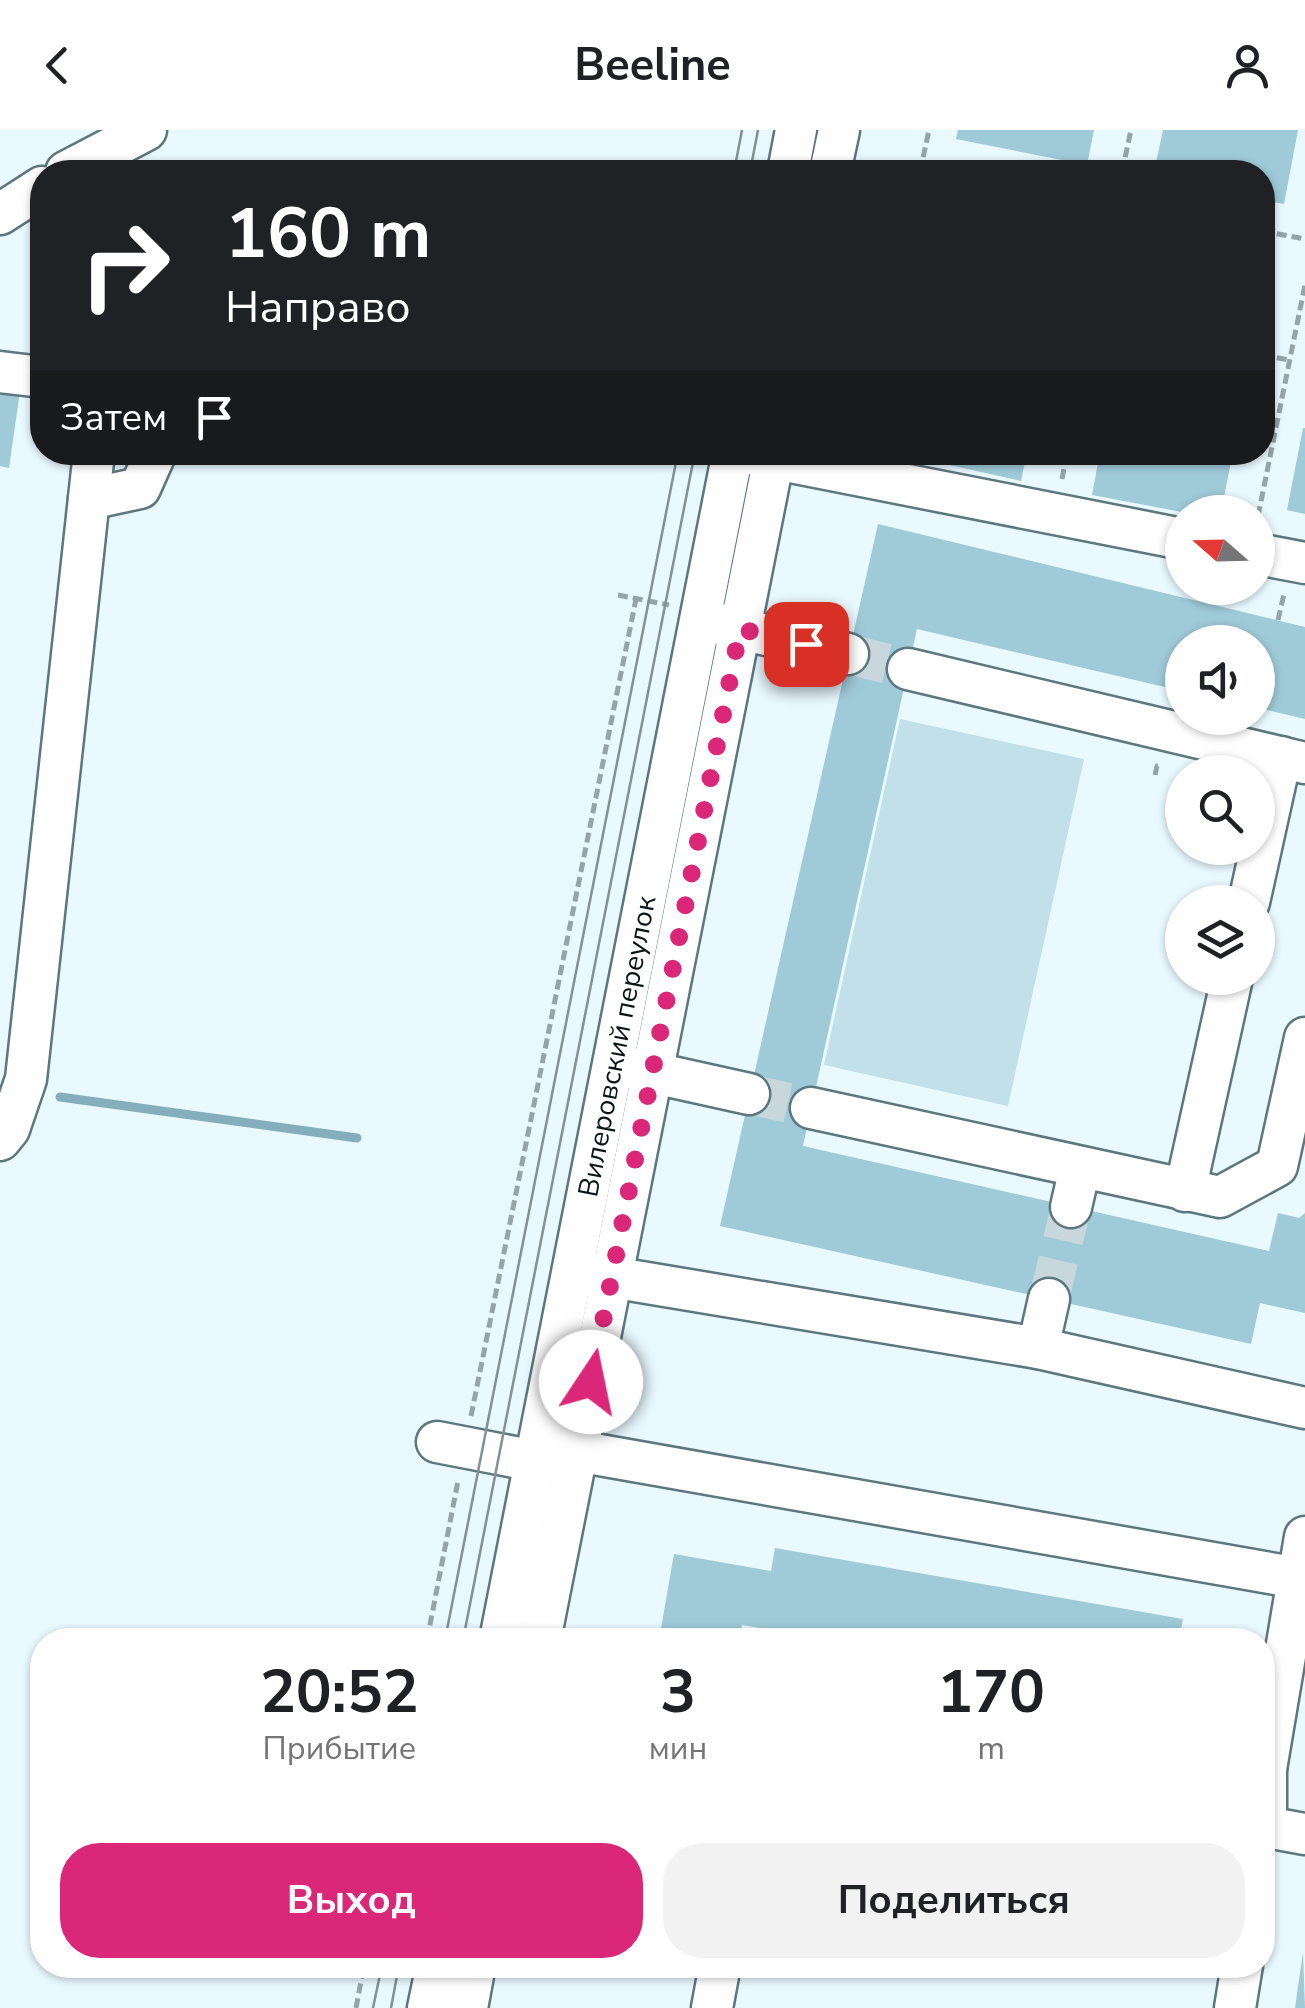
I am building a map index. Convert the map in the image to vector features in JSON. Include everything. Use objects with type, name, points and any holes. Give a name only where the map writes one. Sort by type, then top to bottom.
[{"type":"street","points":[[790,160],[796,130]]},
{"type":"street","points":[[833,160],[839,130]]},
{"type":"street","points":[[98,160],[133,147]]},
{"type":"street","points":[[0,214],[30,195]]},
{"type":"street","points":[[0,372],[30,376]]},
{"type":"street","points":[[0,1140],[9,1129],[26,1079],[93,465]]},
{"type":"street","points":[[89,498],[140,488],[150,465]]},
{"type":"street","name":"Вилеровский переулок","points":[[633,1068],[688,613],[729,465]]},
{"type":"street","name":"Вилеровский переулок","points":[[502,1628],[535,1461],[592,1274],[633,1068],[740,629],[762,465]]},
{"type":"street","points":[[818,465],[1165,536]]},
{"type":"street","points":[[1275,557],[1305,563]]},
{"type":"street","points":[[688,613],[848,654]]},
{"type":"street","points":[[908,669],[1293,760],[1254,885]]},
{"type":"street","points":[[1184,1191],[1228,995]]},
{"type":"street","points":[[812,1108],[1220,1197],[1277,1166],[1305,1038]]},
{"type":"street","points":[[633,1068],[750,1094]]},
{"type":"street","points":[[1071,1207],[1080,1168]]},
{"type":"street","points":[[592,1274],[1038,1348],[1305,1408]]},
{"type":"street","name":"Вилеровский переулок","points":[[542,1628],[577,1451],[592,1274]]},
{"type":"street","points":[[1038,1348],[1050,1299]]},
{"type":"street","points":[[451,1444],[535,1461],[577,1451],[1298,1578]]},
{"type":"street","points":[[1275,1706],[1305,1537]]},
{"type":"street","points":[[428,2008],[434,1978]]},
{"type":"street","points":[[467,2008],[473,1978]]},
{"type":"street","points":[[712,2008],[718,1978]]},
{"type":"street","points":[[1236,2008],[1240,1978]]},
{"type":"path","points":[[923,160],[929,130]]},
{"type":"path","points":[[1124,160],[1130,130]]},
{"type":"path","points":[[1275,233],[1305,239]]},
{"type":"path","points":[[1275,433],[1305,285]]},
{"type":"path","points":[[1275,357],[1290,360]]},
{"type":"path","points":[[1262,495],[1268,465]]},
{"type":"path","points":[[618,595],[688,613]]},
{"type":"path","points":[[428,1628],[451,1444],[636,599]]},
{"type":"path","points":[[356,2008],[362,1978]]},
{"type":"shaded area","points":[[900,719],[1084,759],[1008,1106],[824,1065]]},
{"type":"building","points":[[958,130],[1094,130],[1088,160],[1062,160],[956,139]]},
{"type":"building","points":[[1163,130],[1298,130],[1284,204],[1275,202],[1275,160],[1157,160]]},
{"type":"building","points":[[0,388],[20,391],[9,468],[0,466]]},
{"type":"building","points":[[1305,428],[1305,514],[1287,510]]},
{"type":"building","points":[[949,465],[1024,465],[1021,481]]},
{"type":"building","points":[[1098,465],[1230,465],[1224,495],[1165,495],[1165,509],[1092,495]]},
{"type":"building","points":[[878,524],[1165,593],[1165,605],[1214,605],[1305,627],[1305,719],[1275,712],[1275,625],[1165,625],[1165,687],[917,629],[803,1146],[1269,1251],[1278,1213],[1299,1218],[1305,1213],[1305,1313],[1260,1303],[1251,1344],[720,1226]]},
{"type":"building","points":[[775,1548],[1183,1619],[1181,1628],[661,1628],[674,1554],[771,1571]]},
{"type":"building","points":[[1303,1952],[1305,2008],[1295,2008]]},
{"type":"waterway","points":[[60,1097],[357,1138]]},
{"type":"tunnel","points":[[848,654],[908,669]]},
{"type":"tunnel","points":[[749,1094],[811,1108]]},
{"type":"tunnel","points":[[1049,1299],[1071,1207]]},
{"type":"tram line","points":[[736,160],[742,130]]},
{"type":"tram line","points":[[752,160],[758,130]]},
{"type":"tram line","points":[[447,1628],[675,465]]},
{"type":"tram line","points":[[465,1628],[692,465]]},
{"type":"tram line","points":[[373,2008],[379,1978]]},
{"type":"tram line","points":[[391,2008],[397,1978]]},
{"type":"route","points":[[591,1382],[740,629],[806,644]]}]
